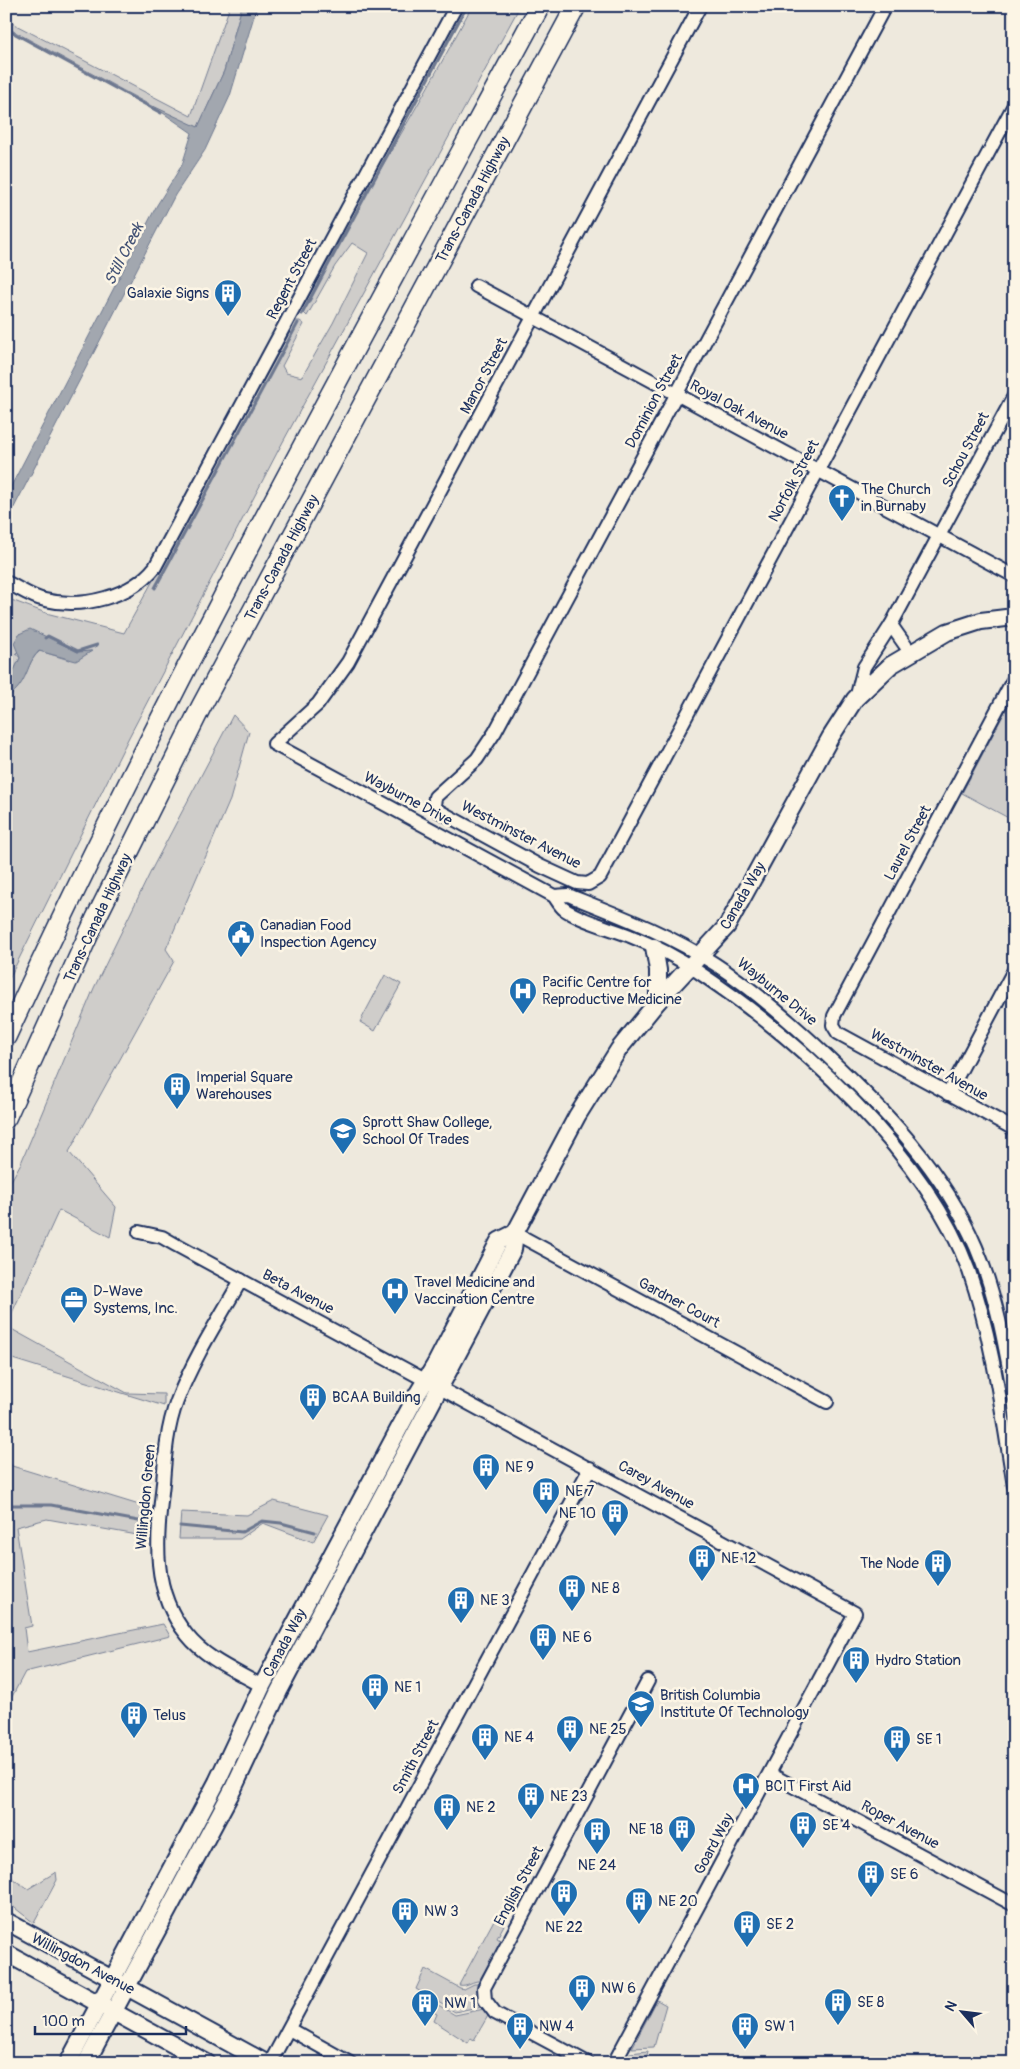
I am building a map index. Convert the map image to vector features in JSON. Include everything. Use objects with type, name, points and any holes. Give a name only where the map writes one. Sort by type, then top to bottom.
[{"type":"highway","points":[[6,1037],[129,779],[311,430],[540,6]]},
{"type":"highway","name":"Trans-Canada Highway","points":[[6,1118],[96,918],[201,706],[576,6]]},
{"type":"highway","points":[[6,1134],[25,1076]]},
{"type":"main road","name":"Canada Way","points":[[68,2063],[107,2008],[127,1988],[233,1789],[279,1691],[432,1384],[499,1241],[514,1233],[597,1081],[619,1049],[658,1001],[727,926],[830,738],[856,699],[875,679],[910,652],[947,632],[981,621],[1014,617]]},
{"type":"main road","points":[[654,947],[658,970],[658,1001]]},
{"type":"main road","name":"Canada Way","points":[[86,2063],[107,2008],[112,1980],[217,1782],[262,1686],[432,1384]]},
{"type":"main road","name":"Willingdon Avenue","points":[[6,1921],[266,2063]]},
{"type":"main road","name":"Willingdon Avenue","points":[[6,1953],[207,2063]]},
{"type":"street","name":"Regent Street","points":[[6,582],[43,600],[76,604],[92,601],[130,587],[146,578],[155,567],[456,6]]},
{"type":"street","name":"Manor Street","points":[[274,744],[318,704],[348,662],[700,6]]},
{"type":"street","name":"Dominion Street","points":[[435,797],[474,762],[488,744],[885,6]]},
{"type":"street","name":"Norfolk Street","points":[[602,873],[1014,105]]},
{"type":"street","name":"Royal Oak Avenue","points":[[476,286],[1014,576]]},
{"type":"street","name":"Schou Street","points":[[856,699],[864,667],[891,626],[1014,396]]},
{"type":"street","points":[[891,626],[910,652]]},
{"type":"street","name":"Laurel Street","points":[[833,1025],[834,1016],[1014,678]]},
{"type":"street","name":"Wayburne Drive","points":[[274,744],[554,896],[563,908],[654,947],[696,961],[824,1074],[897,1149],[924,1183],[959,1248],[990,1342],[1014,1486]]},
{"type":"street","name":"Westminster Avenue","points":[[435,797],[434,806],[439,811],[558,875],[585,884],[597,879],[602,873]]},
{"type":"street","name":"Wayburne Drive","points":[[554,896],[568,895],[649,928],[696,961],[765,1001],[822,1051],[900,1128],[938,1176],[953,1200],[975,1246],[988,1277],[1010,1343],[1014,1396]]},
{"type":"street","points":[[948,1094],[1014,970]]},
{"type":"street","name":"Westminster Avenue","points":[[833,1025],[838,1033],[1014,1130]]},
{"type":"street","points":[[924,1183],[938,1176]]},
{"type":"street","name":"Beta Avenue","points":[[139,1232],[162,1237],[432,1384]]},
{"type":"street","name":"Gardner Court","points":[[514,1233],[827,1402]]},
{"type":"street","name":"Willingdon Green","points":[[241,1280],[190,1373],[173,1413],[166,1455],[157,1541],[157,1561],[161,1586],[167,1602],[186,1634],[215,1660],[262,1686]]},
{"type":"street","points":[[990,1342],[1010,1343]]},
{"type":"street","name":"Carey Avenue","points":[[432,1384],[855,1613]]},
{"type":"street","name":"Smith Street","points":[[270,2063],[590,1468]]},
{"type":"street","name":"Goard Way","points":[[614,2063],[855,1613]]},
{"type":"street","name":"English Street","points":[[588,2063],[495,2013],[485,2000],[484,1988],[648,1681]]},
{"type":"street","name":"Roper Avenue","points":[[770,1774],[1014,1905]]},
{"type":"street","points":[[289,2029],[350,2063]]},
{"type":"shaded area","points":[[230,6],[242,6],[224,71],[198,127],[170,116],[6,27],[8,21],[191,116]]},
{"type":"shaded area","points":[[242,6],[257,6],[230,96],[205,150],[175,195],[6,523],[6,496],[157,205],[182,165],[192,133],[153,106],[198,127],[224,71]]},
{"type":"shaded area","points":[[472,6],[520,6],[278,451],[128,739],[6,985],[6,699],[19,686],[31,662],[40,651],[69,660],[91,651],[78,652],[48,636],[16,653],[20,658],[6,687],[6,598],[46,613],[124,633],[296,321],[304,324],[282,366],[286,373],[302,377],[333,323],[368,253],[352,243],[335,266],[307,316],[301,310]]},
{"type":"shaded area","points":[[30,629],[78,652],[92,651],[76,661],[39,651],[31,662],[20,685],[6,699],[6,687],[20,658],[14,643],[19,634]]},
{"type":"shaded area","points":[[1008,706],[1014,709],[1014,821],[962,793]]},
{"type":"shaded area","points":[[233,715],[249,732],[230,800],[166,949],[174,961],[69,1152],[116,1207],[110,1237],[59,1210],[6,1326],[6,1190],[21,1163],[94,988],[154,865]]},
{"type":"shaded area","points":[[385,975],[401,984],[375,1031],[360,1022]]},
{"type":"shaded area","points":[[6,1326],[127,1393],[164,1394],[164,1406],[6,1357]]},
{"type":"shaded area","points":[[6,1456],[12,1466],[149,1508],[143,1536],[47,1519],[16,1527],[32,1626],[24,1628],[27,1652],[163,1624],[170,1636],[25,1672],[6,1708]]},
{"type":"shaded area","points":[[274,1501],[328,1515],[313,1542],[263,1523],[240,1539],[179,1539],[181,1512],[247,1515]]},
{"type":"shaded area","points":[[6,1868],[13,1879],[28,1889],[56,1872],[57,1880],[34,1923],[6,1901]]},
{"type":"shaded area","points":[[494,1920],[504,1925],[497,1938],[502,1941],[481,1981],[459,1985]]},
{"type":"shaded area","points":[[425,1969],[460,1988],[464,1989],[474,1984],[480,1984],[482,2006],[455,2012],[416,1989]]},
{"type":"shaded area","points":[[430,2000],[455,2015],[484,2009],[489,2014],[474,2040],[471,2038],[468,2043],[434,2021],[437,2014],[426,2008]]},
{"type":"shaded area","points":[[657,2000],[666,2005],[654,2047],[632,2048]]},
{"type":"shaded area","points":[[648,2051],[645,2063],[624,2063],[630,2053]]},
{"type":"waterway","points":[[302,314],[467,6]]},
{"type":"waterway","points":[[8,30],[161,113]]},
{"type":"waterway","points":[[155,588],[298,323]]},
{"type":"waterway","points":[[45,638],[48,636],[78,651],[97,645]]},
{"type":"waterway","points":[[6,1505],[51,1505],[144,1522]]},
{"type":"waterway","points":[[180,1526],[242,1532],[262,1521],[281,1523],[315,1532]]},
{"type":"place","name":"Galaxie Signs","points":[[228,317]]},
{"type":"place","name":"The Church in Burnaby","points":[[842,522]]},
{"type":"place","name":"Canadian Food Inspection Agency","points":[[241,958]]},
{"type":"place","name":"Pacific Centre for Reproductive Medicine","points":[[523,1015]]},
{"type":"place","name":"Imperial Square Warehouses","points":[[177,1110]]},
{"type":"place","name":"Sprott Shaw College, School Of Trades","points":[[343,1155]]},
{"type":"place","name":"Travel Medicine and Vaccination Centre","points":[[395,1315]]},
{"type":"place","name":"D-Wave Systems, Inc.","points":[[74,1324]]},
{"type":"place","name":"BCAA Building","points":[[313,1421]]},
{"type":"place","name":"NE 9","points":[[486,1491]]},
{"type":"place","name":"NE 7","points":[[546,1515]]},
{"type":"place","name":"NE 10","points":[[615,1537]]},
{"type":"place","name":"NE 12","points":[[702,1582]]},
{"type":"place","name":"The Node","points":[[938,1587]]},
{"type":"place","name":"NE 8","points":[[572,1612]]},
{"type":"place","name":"NE 3","points":[[461,1624]]},
{"type":"place","name":"NE 6","points":[[543,1661]]},
{"type":"place","name":"Hydro Station","points":[[856,1684]]},
{"type":"place","name":"NE 1","points":[[375,1711]]},
{"type":"place","name":"British Columbia Institute Of Technology","points":[[641,1728]]},
{"type":"place","name":"Telus","points":[[134,1739]]},
{"type":"place","name":"NE 25","points":[[570,1753]]},
{"type":"place","name":"NE 4","points":[[485,1761]]},
{"type":"place","name":"SE 1","points":[[897,1763]]},
{"type":"place","name":"BCIT First Aid","points":[[746,1810]]},
{"type":"place","name":"NE 23","points":[[531,1820]]},
{"type":"place","name":"NE 2","points":[[447,1831]]},
{"type":"place","name":"SE 4","points":[[803,1849]]},
{"type":"place","name":"NE 18","points":[[682,1853]]},
{"type":"place","name":"NE 24","points":[[597,1855]]},
{"type":"place","name":"SE 6","points":[[871,1898]]},
{"type":"place","name":"NE 22","points":[[564,1917]]},
{"type":"place","name":"NE 20","points":[[639,1925]]},
{"type":"place","name":"NW 3","points":[[405,1935]]},
{"type":"place","name":"SE 2","points":[[747,1948]]},
{"type":"place","name":"NW 6","points":[[582,2012]]},
{"type":"place","name":"SE 8","points":[[838,2026]]},
{"type":"place","name":"NW 1","points":[[425,2027]]},
{"type":"place","name":"NW 4","points":[[520,2050]]},
{"type":"place","name":"SW 1","points":[[745,2050]]},
{"type":"water label","name":"Still Creek","points":[[124,254]]}]
